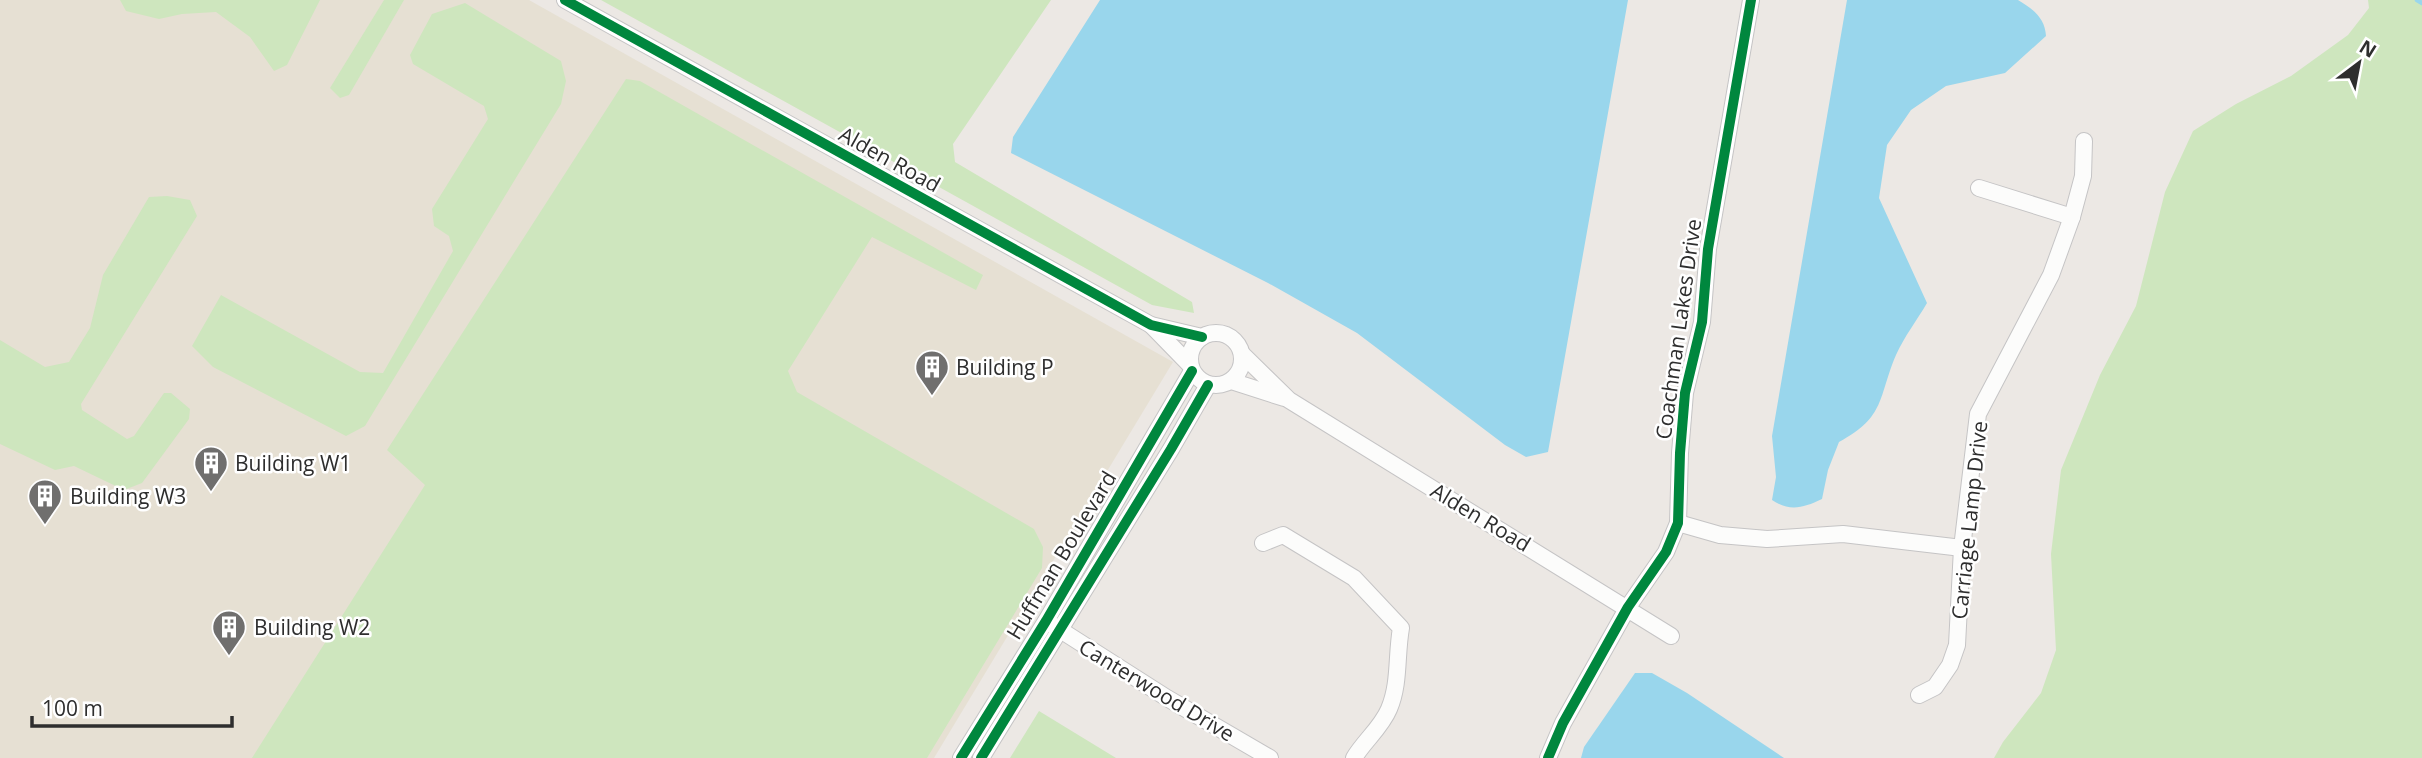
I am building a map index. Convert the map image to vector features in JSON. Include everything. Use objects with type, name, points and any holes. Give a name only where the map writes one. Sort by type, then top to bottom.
[{"type":"street","name":"Alden Road","points":[[565,0],[1151,326],[1202,337]]},
{"type":"street","name":"Coachman Lakes Drive","points":[[1548,758],[1563,723],[1628,607],[1666,552],[1678,523],[1679,453],[1685,393],[1702,322],[1708,249],[1751,0]]},
{"type":"street","name":"Carriage Lamp Drive","points":[[1919,695],[1935,687],[1950,665],[1957,645],[1962,548],[1979,414],[2051,275],[2072,217],[2083,176],[2084,141]]},
{"type":"street","points":[[1979,188],[2072,217]]},
{"type":"street","name":"Alden Road","points":[[1151,326],[1191,368]]},
{"type":"street","points":[[1211,333],[1231,337],[1242,354],[1238,373],[1222,386],[1208,385],[1201,381],[1191,368],[1191,349],[1202,337],[1211,333]]},
{"type":"street","name":"Alden Road","points":[[1242,354],[1289,400],[1671,636]]},
{"type":"street","name":"Huffman Boulevard","points":[[961,758],[1046,621],[1191,368]]},
{"type":"street","name":"Alden Road","points":[[1231,381],[1289,400]]},
{"type":"street","name":"Huffman Boulevard","points":[[981,758],[1208,385]]},
{"type":"street","points":[[1678,523],[1720,535],[1767,540],[1843,534],[1962,548]]},
{"type":"street","points":[[1264,543],[1283,536],[1354,578],[1401,628],[1397,653],[1398,682],[1389,710],[1354,758]]},
{"type":"street","name":"Canterwood Drive","points":[[1046,621],[1167,698],[1270,758]]},
{"type":"shaded area","points":[[0,0],[529,0],[1173,362],[934,758],[0,758]]},
{"type":"green space","points":[[120,0],[320,0],[287,65],[274,71],[250,37],[216,12],[182,14],[159,19],[126,11]]},
{"type":"green space","points":[[384,0],[404,0],[349,95],[340,98],[330,88]]},
{"type":"green space","points":[[601,0],[1051,0],[953,144],[955,162],[1192,302],[1194,313],[1152,305]]},
{"type":"green space","points":[[2368,0],[2422,0],[2422,758],[1994,758],[2041,693],[2056,650],[2051,554],[2061,470],[2100,375],[2136,306],[2165,192],[2193,131],[2236,104],[2291,76],[2348,35],[2369,8]]},
{"type":"green space","points":[[465,3],[561,61],[566,81],[561,104],[365,426],[346,436],[213,367],[192,346],[221,295],[360,372],[383,373],[453,251],[449,236],[434,226],[432,209],[488,119],[484,106],[413,64],[410,55],[432,14]]},
{"type":"green space","points":[[626,79],[640,81],[983,275],[976,290],[872,237],[788,371],[797,392],[1034,529],[1043,547],[1042,568],[927,758],[252,758],[425,485],[387,450]]},
{"type":"green space","points":[[167,196],[190,200],[197,216],[81,404],[82,410],[127,439],[134,436],[164,393],[171,393],[190,409],[189,419],[142,483],[124,490],[74,466],[55,470],[0,444],[0,340],[45,367],[69,362],[90,328],[103,275],[149,197]]},
{"type":"green space","points":[[1039,711],[1116,758],[1010,758]]},
{"type":"water","points":[[1100,0],[1628,0],[1548,452],[1526,457],[1505,445],[1357,333],[1268,283],[1011,153],[1013,137]]},
{"type":"water","points":[[1847,0],[2018,0],[2037,15],[2046,36],[2005,73],[1946,86],[1911,110],[1887,145],[1879,198],[1927,303],[1899,348],[1873,415],[1854,433],[1839,442],[1828,470],[1822,499],[1791,507],[1772,500],[1776,477],[1772,436]]},
{"type":"water","points":[[1635,673],[1652,673],[1687,693],[1784,758],[1581,758],[1584,747]]},
{"type":"waterway","points":[[2417,0],[2422,3]]},
{"type":"cycle path","points":[[565,0],[1151,325],[1202,337]]},
{"type":"cycle path","points":[[1548,758],[1563,723],[1628,607],[1666,552],[1678,523],[1685,393],[1702,322],[1708,249],[1751,0]]},
{"type":"cycle path","points":[[961,758],[1046,621],[1192,371]]},
{"type":"cycle path","points":[[981,758],[1208,385]]},
{"type":"place","name":"Building P","points":[[932,397]]},
{"type":"place","name":"Building W1","points":[[211,493]]},
{"type":"place","name":"Building W3","points":[[45,526]]},
{"type":"place","name":"Building W2","points":[[229,657]]}]
